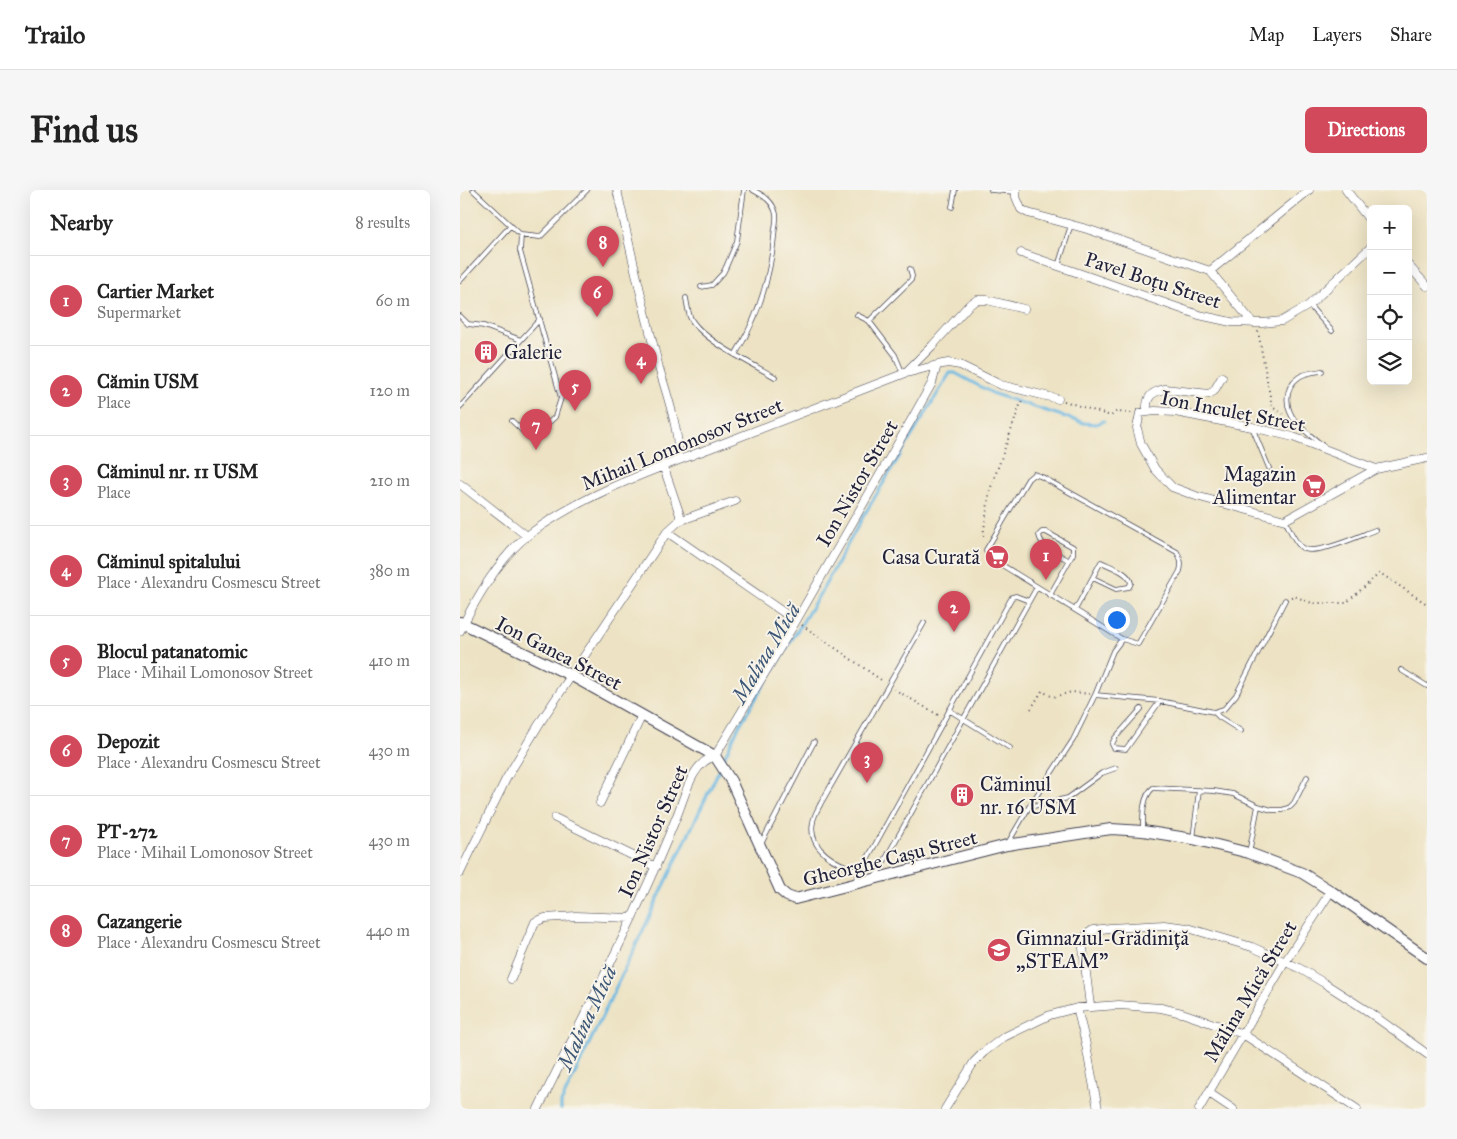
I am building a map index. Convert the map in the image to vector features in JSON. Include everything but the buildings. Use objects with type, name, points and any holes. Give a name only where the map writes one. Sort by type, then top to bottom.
[{"type":"street","points":[[617,190],[676,432],[679,448],[678,460]]},
{"type":"street","points":[[1210,271],[1309,190]]},
{"type":"street","points":[[1346,190],[1367,217]]},
{"type":"street","points":[[1016,193],[1021,209],[1210,271],[1252,323]]},
{"type":"street","name":"Pavel Boțu Street","points":[[1021,254],[1199,314],[1231,322],[1252,323],[1282,321],[1309,305],[1368,250]]},
{"type":"street","points":[[1412,269],[1427,286]]},
{"type":"street","points":[[904,374],[969,305],[977,300],[988,300],[1024,309]]},
{"type":"street","name":"Mihail Lomonosov Street","points":[[461,626],[487,583],[504,560],[527,536],[578,504],[663,465],[904,374],[937,365],[960,365],[1001,385],[1058,399]]},
{"type":"street","name":"Ion Nistor Street","points":[[511,979],[535,922],[545,918],[576,916],[631,918],[656,867],[693,776],[706,759],[715,756],[796,621],[932,383],[937,365]]},
{"type":"street","points":[[1143,412],[1150,394],[1157,390],[1164,389],[1210,394],[1214,391],[1222,377]]},
{"type":"street","name":"Ion Inculeț Street","points":[[1285,520],[1196,496],[1172,487],[1155,469],[1141,444],[1138,428],[1143,412],[1174,412],[1293,437],[1376,469]]},
{"type":"street","points":[[1285,520],[1376,469],[1427,458]]},
{"type":"street","points":[[663,465],[680,514],[679,521]]},
{"type":"street","points":[[460,484],[527,536]]},
{"type":"street","points":[[460,872],[506,779],[541,721],[667,532],[679,521],[735,501]]},
{"type":"street","points":[[667,532],[796,621]]},
{"type":"street","name":"Ion Ganea Street","points":[[461,626],[572,676],[715,756]]},
{"type":"street","points":[[600,803],[642,715]]},
{"type":"street","name":"Gheorghe Cașu Street","points":[[715,756],[731,781],[780,890],[787,896],[795,899],[1007,845],[1110,830],[1143,831],[1193,839],[1249,853],[1302,873],[1427,958]]},
{"type":"street","points":[[555,818],[656,867]]},
{"type":"street","name":"Mălina Mică Street","points":[[1199,1109],[1285,962],[1331,891]]},
{"type":"street","points":[[538,1109],[631,918]]},
{"type":"street","points":[[1090,1006],[1083,948],[1087,934],[1093,930],[1156,925],[1188,928],[1252,947],[1285,962],[1324,983],[1366,1010],[1427,1054]]},
{"type":"street","points":[[944,1109],[968,1071],[984,1052],[1004,1037],[1050,1015],[1090,1006],[1119,1005],[1161,1008],[1211,1022],[1243,1034],[1357,1109]]},
{"type":"street","points":[[1077,1008],[1098,1109]]},
{"type":"street","points":[[1209,1093],[1233,1109]]},
{"type":"lane","points":[[473,190],[521,235],[540,237],[587,190]]},
{"type":"lane","points":[[702,287],[712,285],[726,267],[737,241],[744,190]]},
{"type":"lane","points":[[735,354],[747,336],[759,308],[768,280],[772,251],[776,214],[768,198],[753,190]]},
{"type":"lane","points":[[952,207],[955,190]]},
{"type":"lane","points":[[991,190],[1016,193]]},
{"type":"lane","points":[[460,282],[511,225]]},
{"type":"lane","points":[[1058,266],[1071,225]]},
{"type":"lane","points":[[512,422],[531,439],[555,417],[561,398],[520,251],[521,235]]},
{"type":"lane","points":[[869,321],[911,280],[910,270]]},
{"type":"lane","points":[[686,298],[690,318],[702,331],[735,354],[775,377]]},
{"type":"lane","points":[[1309,305],[1332,331]]},
{"type":"lane","points":[[857,315],[869,321],[894,356],[904,374]]},
{"type":"lane","points":[[460,316],[468,324],[484,326],[521,340]]},
{"type":"lane","points":[[460,407],[540,319]]},
{"type":"lane","points":[[1322,370],[1301,376],[1294,381],[1288,390],[1287,402],[1289,411],[1296,422],[1325,448]]},
{"type":"lane","points":[[1252,428],[1269,468]]},
{"type":"lane","points":[[1034,474],[1176,552],[1182,562],[1180,572],[1138,644],[1122,639],[1050,595],[986,554],[986,550],[1028,479],[1034,474]]},
{"type":"lane","points":[[1285,520],[1300,546],[1310,550],[1320,549],[1375,530]]},
{"type":"lane","points":[[1050,595],[1073,554],[1073,547],[1046,532],[1042,532],[1039,535],[1044,546],[1068,560]]},
{"type":"lane","points":[[1075,610],[1101,562],[1124,573],[1130,578],[1131,583],[1129,587],[1116,589],[1093,578]]},
{"type":"lane","points":[[874,880],[1037,586]]},
{"type":"lane","points":[[852,886],[1012,596],[1022,597],[1029,601]]},
{"type":"lane","points":[[1095,695],[1160,701],[1214,712],[1224,708],[1236,695],[1285,600]]},
{"type":"lane","points":[[860,871],[837,863],[824,853],[816,842],[813,833],[813,821],[821,803],[924,623]]},
{"type":"lane","points":[[1007,845],[1029,807],[1073,740],[1095,695],[1113,651],[1122,639]]},
{"type":"lane","points":[[1401,670],[1427,686]]},
{"type":"lane","points":[[1141,709],[1115,738],[1112,744],[1114,748],[1126,749],[1160,701]]},
{"type":"lane","points":[[949,710],[1010,748]]},
{"type":"lane","points":[[1214,712],[1219,718],[1241,731]]},
{"type":"lane","points":[[760,846],[814,742]]},
{"type":"lane","points":[[1029,807],[1068,798],[1102,773],[1116,768]]},
{"type":"lane","points":[[1143,831],[1144,808],[1150,790],[1156,788],[1233,794],[1258,806],[1272,810],[1282,810],[1294,803],[1307,777]]},
{"type":"lane","points":[[1193,839],[1198,790]]},
{"type":"lane","points":[[1249,853],[1258,806]]},
{"type":"path","points":[[1252,323],[1258,334],[1272,407],[1296,422]]},
{"type":"path","points":[[1058,399],[1111,416],[1116,412],[1143,412]]},
{"type":"path","points":[[983,536],[990,490],[1022,400]]},
{"type":"path","points":[[1285,600],[1294,596],[1312,603],[1346,603],[1380,573],[1427,604]]},
{"type":"path","points":[[796,621],[888,686],[944,719]]},
{"type":"path","points":[[1031,709],[1042,691],[1053,697],[1072,692],[1095,695]]},
{"type":"waterway","name":"Malina Mică","points":[[722,762],[738,728],[824,587],[864,515],[950,373],[955,373],[994,394],[1084,423],[1096,424],[1104,421]]},
{"type":"waterway","name":"Malina Mică","points":[[561,1109],[561,1103],[720,768]]},
{"type":"place","name":"Cazangerie","points":[[603,267]]},
{"type":"place","name":"Depozit","points":[[597,317]]},
{"type":"place","name":"Galerie","points":[[486,352]]},
{"type":"place","name":"Căminul spitalului","points":[[641,384]]},
{"type":"place","name":"Blocul patanatomic","points":[[575,411]]},
{"type":"place","name":"PT-272","points":[[536,450]]},
{"type":"place","name":"Magazin Alimentar","points":[[1314,486]]},
{"type":"place","name":"Casa Curată","points":[[997,557]]},
{"type":"place","name":"Cartier Market","points":[[1046,580]]},
{"type":"place","name":"Cămin USM","points":[[954,632]]},
{"type":"place","name":"Căminul nr. 11 USM","points":[[867,783]]},
{"type":"place","name":"Căminul nr. 16 USM","points":[[962,795]]},
{"type":"place","name":"Gimnaziul-Grădiniță „STEAM”","points":[[999,950]]}]
